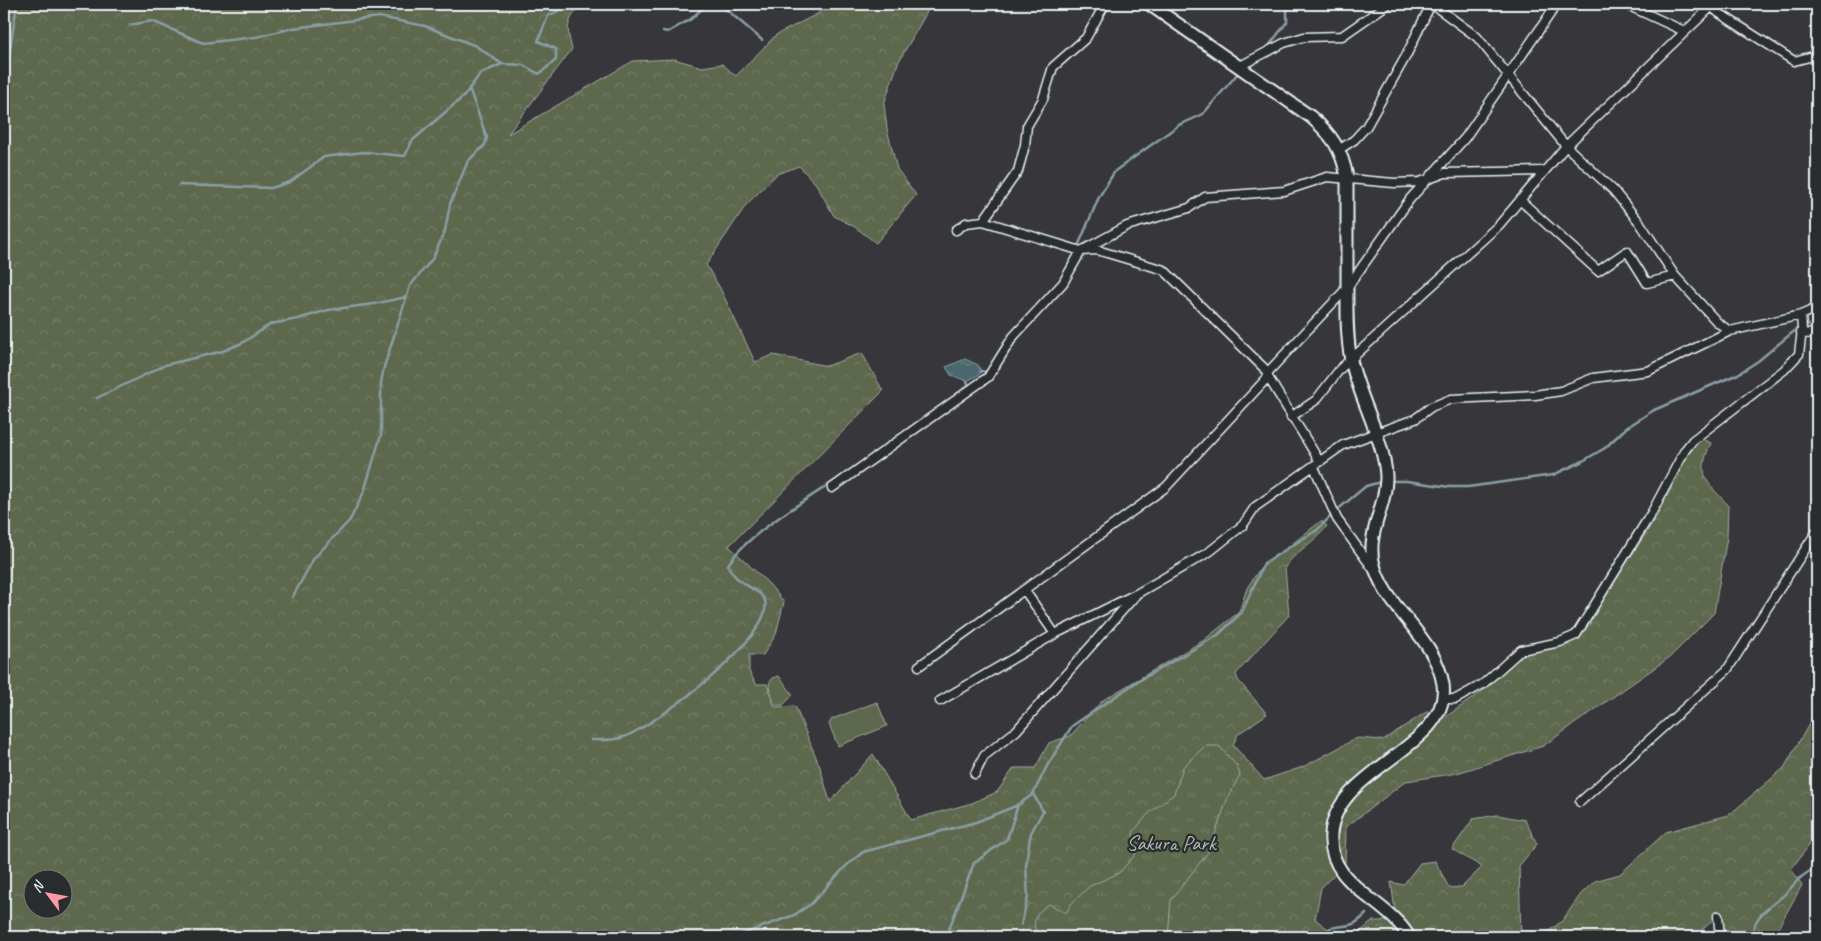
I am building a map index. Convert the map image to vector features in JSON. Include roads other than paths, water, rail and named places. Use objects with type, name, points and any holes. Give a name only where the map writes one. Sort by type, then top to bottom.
[{"type":"street","points":[[983,220],[1018,171],[1025,145],[1027,126],[1043,99],[1053,67],[1086,38],[1105,4]]},
{"type":"street","points":[[1150,4],[1311,117],[1329,132],[1340,148],[1346,177],[1347,288],[1351,359],[1383,458],[1385,481],[1372,540],[1372,559],[1376,573]]},
{"type":"street","points":[[1240,66],[1284,43],[1304,38],[1342,36],[1388,4]]},
{"type":"street","points":[[1340,148],[1354,140],[1366,127],[1406,56],[1432,4],[1477,37],[1566,146],[1613,190],[1640,223],[1675,276],[1718,323],[1730,331]]},
{"type":"street","points":[[919,666],[1166,487],[1347,288],[1410,200],[1465,138],[1557,4]]},
{"type":"street","points":[[1625,4],[1684,31]]},
{"type":"street","points":[[1291,417],[1316,400],[1340,369],[1499,225],[1566,146],[1711,5],[1794,61],[1817,55]]},
{"type":"street","points":[[832,488],[988,377],[1013,337],[1062,283],[1080,251],[1128,226],[1190,208],[1206,197],[1284,192],[1327,177],[1346,177],[1394,183],[1420,182],[1432,176],[1445,173],[1543,171]]},
{"type":"street","points":[[1520,200],[1598,271],[1627,251],[1647,283],[1675,276]]},
{"type":"street","points":[[956,230],[966,223],[983,220],[1080,251],[1097,250],[1164,270],[1268,374],[1317,465],[1334,512],[1428,647],[1437,665],[1443,684],[1443,699],[1429,726],[1418,739],[1348,794],[1338,808],[1331,829],[1331,846],[1344,876],[1397,923],[1409,937]]},
{"type":"street","points":[[1443,699],[1456,699],[1484,684],[1521,650],[1560,642],[1576,635],[1652,512],[1685,450],[1693,440],[1784,370],[1798,354],[1801,325],[1815,311]]},
{"type":"street","points":[[940,701],[1055,634],[1138,593],[1209,552],[1243,525],[1256,507],[1343,445],[1414,418],[1431,407],[1451,399],[1535,396],[1561,391],[1593,378],[1648,371],[1730,331],[1801,325],[1817,334]]},
{"type":"street","points":[[1580,802],[1727,670],[1817,531]]},
{"type":"street","points":[[1025,591],[1055,634]]},
{"type":"street","points":[[975,774],[984,756],[1016,731],[1138,593]]},
{"type":"street","points":[[1718,916],[1720,937]]},
{"type":"water","points":[[965,359],[978,365],[981,371],[980,374],[967,381],[951,375],[946,367]]},
{"type":"waterway","points":[[4,113],[5,81],[17,4]]},
{"type":"waterway","points":[[179,185],[271,188],[290,182],[324,157],[363,152],[405,156],[412,141],[464,96],[480,74],[502,64],[523,65],[539,74],[556,60],[556,49],[538,41],[548,16],[558,11],[563,4]]},
{"type":"waterway","points":[[663,31],[668,32],[691,19],[707,4]]},
{"type":"waterway","points":[[720,4],[762,40]]},
{"type":"waterway","points":[[1268,47],[1287,22],[1287,11],[1291,4]]},
{"type":"waterway","points":[[130,25],[152,21],[203,43],[256,37],[293,28],[379,17],[425,26],[476,46],[502,64]]},
{"type":"waterway","points":[[1079,244],[1099,197],[1115,171],[1179,125],[1203,114],[1239,72]]},
{"type":"waterway","points":[[292,598],[314,558],[350,520],[364,492],[381,435],[381,383],[384,367],[410,286],[433,258],[445,231],[450,204],[468,161],[485,145],[487,138],[469,88]]},
{"type":"waterway","points":[[1068,267],[1074,255]]},
{"type":"waterway","points":[[97,398],[165,365],[223,351],[242,343],[271,324],[298,319],[328,310],[374,304],[406,297]]},
{"type":"waterway","points":[[1389,481],[1468,487],[1553,475],[1605,448],[1626,428],[1654,410],[1738,374],[1758,361],[1798,328],[1817,323]]},
{"type":"waterway","points":[[994,361],[1002,349]]},
{"type":"waterway","points":[[981,371],[986,372]]},
{"type":"waterway","points":[[967,381],[969,387]]},
{"type":"waterway","points":[[591,740],[620,738],[640,729],[685,698],[733,657],[751,636],[763,617],[765,601],[759,593],[736,577],[728,565],[749,540],[782,515],[847,473]]},
{"type":"waterway","points":[[1336,511],[1366,486],[1381,482]]},
{"type":"waterway","points":[[735,937],[794,915],[811,904],[846,866],[863,852],[976,822],[1018,805],[1033,794],[1047,766],[1072,726],[1135,683],[1218,635],[1242,612],[1264,563],[1317,530],[1332,515]]},
{"type":"waterway","points":[[1021,925],[1028,897],[1026,866],[1031,833],[1043,811],[1033,794]]},
{"type":"waterway","points":[[946,937],[974,863],[1007,839],[1018,805]]},
{"type":"waterway","points":[[1752,937],[1753,928],[1761,915],[1802,876],[1817,867]]},
{"type":"waterway","points":[[1320,937],[1327,930],[1353,924],[1366,914]]},
{"type":"waterway","points":[[1022,930],[1023,937]]},
{"type":"park label","name":"Sakura Park","points":[[1171,843]]}]
